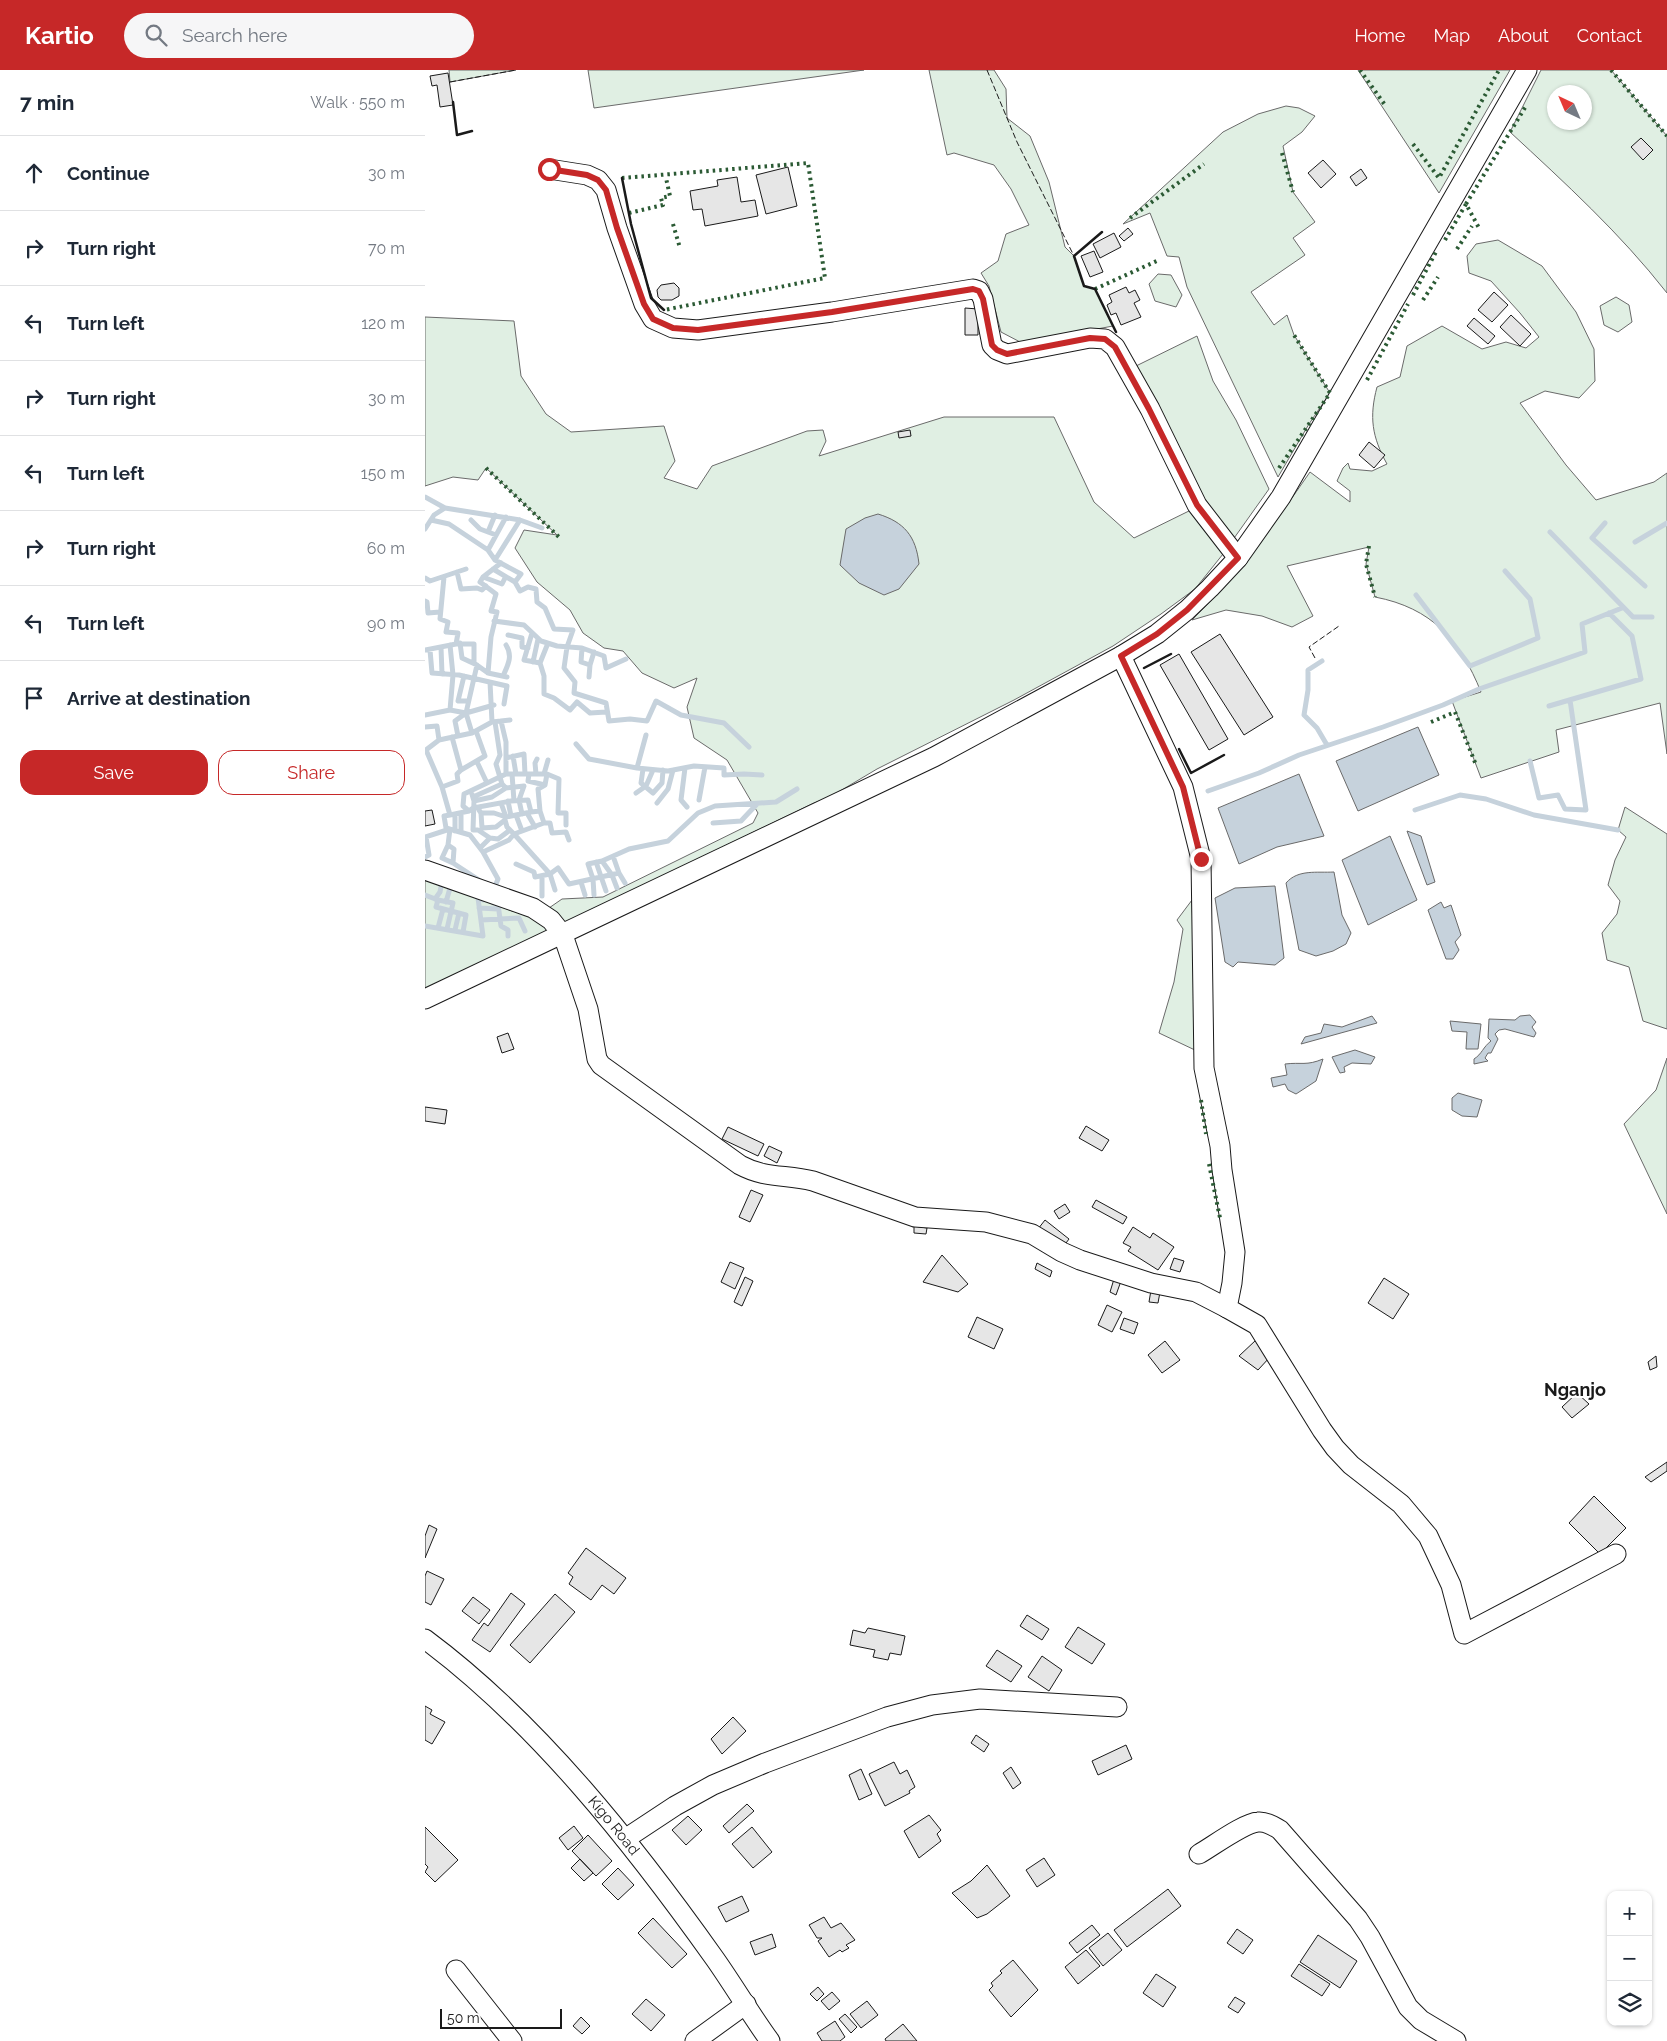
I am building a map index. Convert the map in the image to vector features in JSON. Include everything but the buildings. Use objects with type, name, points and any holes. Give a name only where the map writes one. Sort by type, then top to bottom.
[{"type":"street","points":[[425,999],[934,757],[1121,656],[1157,634],[1187,610],[1238,558],[1281,497],[1417,264],[1527,70]]},
{"type":"street","points":[[549,169],[587,175],[598,180],[606,190],[617,228],[644,304],[653,319],[673,328],[698,330],[832,312],[973,289],[979,291],[983,299],[992,345],[997,350],[1007,354],[1090,338],[1105,339],[1115,347],[1197,505],[1238,558]]},
{"type":"street","points":[[1121,656],[1183,787],[1201,859],[1204,1068],[1220,1146],[1235,1252],[1233,1283],[1227,1308]]},
{"type":"street","points":[[425,870],[533,908],[551,920],[563,934],[588,1009],[594,1055],[601,1065],[740,1165],[772,1177],[802,1178],[813,1181],[915,1216],[986,1222],[1032,1234],[1062,1252],[1080,1260],[1151,1283],[1196,1292],[1257,1324],[1317,1423],[1335,1448],[1351,1465],[1401,1504],[1428,1536],[1451,1585],[1464,1634],[1616,1554]]},
{"type":"street","name":"Kigo Road","points":[[425,1638],[452,1659],[511,1712],[575,1781],[625,1839],[714,1958],[770,2041]]},
{"type":"street","points":[[625,1839],[713,1785],[823,1740],[905,1712],[932,1705],[980,1699],[1117,1707]]},
{"type":"street","points":[[1199,1854],[1246,1826],[1259,1821],[1280,1830],[1358,1918],[1408,2007],[1421,2020],[1457,2041]]},
{"type":"street","points":[[456,1970],[512,2041]]},
{"type":"street","points":[[695,2041],[746,2004]]},
{"type":"green space","points":[[449,70],[516,70],[450,82]]},
{"type":"green space","points":[[588,70],[864,70],[594,108]]},
{"type":"green space","points":[[929,70],[994,70],[1006,89],[1007,118],[1030,136],[1049,182],[1065,247],[1074,256],[1084,286],[1095,289],[1113,326],[1022,343],[1001,332],[989,286],[981,273],[998,261],[1006,234],[1029,225],[1011,189],[994,165],[954,153],[947,155]]},
{"type":"green space","points":[[1358,70],[1510,70],[1439,193]]},
{"type":"green space","points":[[1541,70],[1611,70],[1667,136],[1667,293],[1611,229],[1510,132]]},
{"type":"green space","points":[[1286,106],[1299,108],[1315,116],[1302,132],[1283,146],[1293,192],[1315,222],[1293,238],[1305,255],[1251,292],[1274,325],[1287,315],[1294,335],[1330,393],[1309,424],[1278,477],[1187,287],[1179,257],[1167,256],[1150,213],[1123,224],[1223,132],[1258,114]]},
{"type":"green space","points":[[1498,240],[1542,266],[1576,312],[1594,349],[1595,381],[1579,398],[1545,391],[1520,403],[1566,465],[1596,500],[1654,482],[1667,473],[1667,754],[1660,703],[1556,730],[1559,752],[1481,778],[1452,701],[1481,692],[1473,673],[1453,642],[1428,618],[1413,609],[1375,597],[1366,564],[1369,547],[1287,566],[1313,616],[1292,627],[1262,616],[1226,610],[1192,620],[1240,567],[1310,472],[1350,502],[1350,491],[1337,481],[1343,468],[1348,463],[1350,469],[1372,471],[1387,464],[1375,436],[1373,408],[1377,387],[1400,377],[1407,346],[1442,326],[1482,349],[1506,342],[1526,348],[1539,337],[1491,281],[1469,273],[1467,256],[1476,244]]},
{"type":"green space","points":[[1158,274],[1171,275],[1182,295],[1176,307],[1155,301],[1149,284]]},
{"type":"green space","points":[[1616,297],[1629,305],[1632,322],[1618,332],[1604,325],[1600,306]]},
{"type":"green space","points":[[425,317],[514,321],[521,376],[546,414],[571,432],[664,426],[675,461],[664,478],[697,489],[712,466],[807,431],[823,430],[826,441],[819,456],[944,417],[1054,417],[1094,502],[1134,538],[1193,509],[1223,554],[1195,589],[1113,646],[1014,700],[877,769],[830,797],[565,923],[549,908],[562,899],[603,897],[753,823],[758,813],[727,760],[694,738],[687,707],[697,678],[674,688],[642,673],[623,651],[604,648],[583,633],[570,610],[537,582],[515,548],[524,530],[557,535],[486,468],[478,480],[453,477],[425,486]]},
{"type":"green space","points":[[1197,336],[1213,381],[1236,420],[1269,489],[1232,541],[1198,496],[1168,426],[1136,366]]},
{"type":"green space","points":[[1625,807],[1667,834],[1667,1029],[1643,1021],[1629,967],[1607,960],[1602,933],[1617,914],[1620,901],[1608,885],[1615,860],[1626,837],[1618,830]]},
{"type":"green space","points":[[425,876],[512,911],[520,912],[545,922],[550,932],[425,989]]},
{"type":"green space","points":[[1192,900],[1197,1051],[1159,1033],[1174,982],[1183,929],[1177,920]]},
{"type":"green space","points":[[1667,1058],[1667,1214],[1624,1124],[1656,1090]]},
{"type":"shaded area","points":[[878,514],[895,521],[912,538],[919,564],[899,589],[884,595],[859,583],[840,565],[846,529],[865,518]]},
{"type":"shaded area","points":[[1418,727],[1439,775],[1358,811],[1336,761]]},
{"type":"shaded area","points":[[1299,774],[1324,836],[1277,847],[1239,864],[1218,808]]},
{"type":"shaded area","points":[[1407,831],[1421,836],[1435,882],[1427,885]]},
{"type":"shaded area","points":[[1390,836],[1417,900],[1368,925],[1342,860]]},
{"type":"shaded area","points":[[1334,872],[1342,915],[1351,933],[1346,944],[1333,951],[1316,956],[1299,950],[1286,883],[1302,874]]},
{"type":"shaded area","points":[[1275,886],[1284,958],[1275,965],[1238,962],[1233,967],[1225,962],[1215,898],[1235,888]]},
{"type":"shaded area","points":[[1441,902],[1444,908],[1451,905],[1461,935],[1455,942],[1459,950],[1453,959],[1446,959],[1428,910]]},
{"type":"shaded area","points":[[1530,1015],[1536,1022],[1532,1027],[1536,1033],[1534,1037],[1505,1029],[1499,1030],[1495,1034],[1498,1039],[1491,1053],[1488,1053],[1485,1058],[1488,1061],[1474,1064],[1474,1059],[1491,1041],[1488,1038],[1489,1019],[1515,1020],[1520,1016]]},
{"type":"shaded area","points":[[1372,1016],[1377,1023],[1301,1044],[1305,1037],[1321,1033],[1324,1024],[1342,1027]]},
{"type":"shaded area","points":[[1450,1021],[1481,1024],[1478,1049],[1466,1049],[1467,1032],[1452,1031]]},
{"type":"shaded area","points":[[1355,1050],[1375,1057],[1371,1064],[1352,1063],[1344,1067],[1345,1072],[1340,1073],[1332,1057]]},
{"type":"shaded area","points":[[1323,1059],[1316,1081],[1296,1094],[1288,1090],[1285,1084],[1273,1087],[1271,1078],[1287,1075],[1285,1064],[1308,1063]]},
{"type":"shaded area","points":[[1458,1093],[1482,1100],[1477,1117],[1462,1116],[1452,1110],[1452,1098]]},
{"type":"waterway","points":[[425,497],[445,508],[520,520],[542,528]]},
{"type":"waterway","points":[[425,529],[434,515],[445,508]]},
{"type":"waterway","points":[[488,532],[495,515]]},
{"type":"waterway","points":[[488,550],[506,517]]},
{"type":"waterway","points":[[431,520],[449,524],[488,550],[495,560],[521,574],[515,582],[520,591],[528,587],[536,589],[537,602],[545,608],[554,629],[573,630],[567,647],[564,668],[575,682],[574,693],[606,703],[609,721],[630,719],[647,721],[656,701],[681,715],[724,723],[749,747]]},
{"type":"waterway","points":[[471,520],[480,529],[496,535]]},
{"type":"waterway","points":[[495,560],[520,520]]},
{"type":"waterway","points":[[1605,523],[1592,538],[1645,586]]},
{"type":"waterway","points":[[1635,542],[1667,523]]},
{"type":"waterway","points":[[1550,532],[1633,617],[1652,617]]},
{"type":"waterway","points":[[488,673],[491,637],[497,612],[491,611],[496,594],[480,582],[483,577],[501,563]]},
{"type":"waterway","points":[[425,578],[430,581],[466,569]]},
{"type":"waterway","points":[[493,569],[515,582]]},
{"type":"waterway","points":[[1416,595],[1470,666],[1538,638],[1530,599],[1505,571]]},
{"type":"waterway","points":[[457,572],[461,589],[477,588],[482,590],[486,586]]},
{"type":"waterway","points":[[444,577],[440,619],[448,622],[446,632],[458,633],[456,644]]},
{"type":"waterway","points":[[483,577],[502,584],[505,578]]},
{"type":"waterway","points":[[425,601],[427,602],[428,613],[440,612]]},
{"type":"waterway","points":[[1208,791],[1259,773],[1299,755],[1383,727],[1443,705],[1479,689],[1585,652],[1582,624],[1622,608]]},
{"type":"waterway","points":[[1549,706],[1641,679],[1632,636],[1609,613]]},
{"type":"waterway","points":[[494,621],[524,625],[541,641],[557,646],[582,648],[604,656],[606,668],[626,659]]},
{"type":"waterway","points":[[532,633],[524,660],[540,663],[544,676],[544,694],[554,698],[570,710],[577,702],[590,713],[606,712]]},
{"type":"waterway","points":[[508,635],[522,638],[522,647],[528,648]]},
{"type":"waterway","points":[[533,662],[538,639]]},
{"type":"waterway","points":[[460,643],[462,658],[477,665],[466,713],[472,733]]},
{"type":"waterway","points":[[540,663],[548,643]]},
{"type":"waterway","points":[[425,650],[456,644],[474,644],[474,663],[488,673],[507,677]]},
{"type":"waterway","points":[[450,645],[453,675],[450,710]]},
{"type":"waterway","points":[[503,676],[509,657],[506,645]]},
{"type":"waterway","points":[[441,647],[442,674]]},
{"type":"waterway","points":[[582,648],[581,662],[590,665]]},
{"type":"waterway","points":[[430,650],[432,673],[459,675],[507,686],[504,704]]},
{"type":"waterway","points":[[589,677],[594,652]]},
{"type":"waterway","points":[[1322,661],[1308,670],[1308,690],[1304,715],[1317,728],[1327,745]]},
{"type":"waterway","points":[[464,676],[458,701],[468,701]]},
{"type":"waterway","points":[[490,682],[492,722]]},
{"type":"waterway","points":[[1530,761],[1539,798],[1558,795],[1565,809],[1586,810],[1570,700]]},
{"type":"waterway","points":[[425,715],[450,710],[466,713],[494,705]]},
{"type":"waterway","points":[[458,736],[455,721],[466,713]]},
{"type":"waterway","points":[[494,889],[498,879],[483,852],[470,835],[446,828],[444,816],[450,815],[442,787],[426,750],[439,740],[472,733],[492,722],[510,720]]},
{"type":"waterway","points":[[450,815],[469,811],[463,806],[464,794],[506,774],[506,742],[501,721]]},
{"type":"waterway","points":[[495,722],[500,755],[496,764],[502,784],[506,788],[524,786],[519,800],[522,814]]},
{"type":"waterway","points":[[425,727],[437,726],[439,740]]},
{"type":"waterway","points":[[461,770],[485,756],[476,731]]},
{"type":"waterway","points":[[646,735],[637,768],[668,771],[694,766],[724,768],[724,775],[762,775]]},
{"type":"waterway","points":[[442,787],[458,781],[457,774],[461,770],[452,737]]},
{"type":"waterway","points":[[576,744],[589,759],[637,768]]},
{"type":"waterway","points":[[506,758],[524,754],[525,774]]},
{"type":"waterway","points":[[513,756],[516,774]]},
{"type":"waterway","points":[[536,774],[535,763],[537,759]]},
{"type":"waterway","points":[[544,774],[548,760]]},
{"type":"waterway","points":[[477,762],[487,783]]},
{"type":"waterway","points":[[699,800],[705,767]]},
{"type":"waterway","points":[[685,768],[681,800],[687,807]]},
{"type":"waterway","points":[[643,769],[641,783],[653,793],[662,783],[663,770]]},
{"type":"waterway","points":[[636,793],[646,786],[653,770]]},
{"type":"waterway","points":[[657,803],[668,789],[673,770]]},
{"type":"waterway","points":[[506,774],[547,774],[545,785],[538,789],[540,811],[544,823],[550,823],[552,833],[566,832],[569,840]]},
{"type":"waterway","points":[[512,774],[514,801]]},
{"type":"waterway","points":[[529,774],[528,781],[545,785]]},
{"type":"waterway","points":[[547,774],[559,779],[558,813],[566,813],[566,825]]},
{"type":"waterway","points":[[473,797],[502,784]]},
{"type":"waterway","points":[[474,801],[492,797],[506,788]]},
{"type":"waterway","points":[[594,895],[593,879],[588,864],[602,861],[629,849],[668,841],[698,813],[715,806],[776,802],[797,789]]},
{"type":"waterway","points":[[471,791],[474,801],[473,830],[478,830],[490,838],[480,848]]},
{"type":"waterway","points":[[1415,810],[1460,795],[1486,799],[1534,815],[1618,830]]},
{"type":"waterway","points":[[469,811],[473,808],[528,800],[531,812],[540,811]]},
{"type":"waterway","points":[[508,801],[511,816]]},
{"type":"waterway","points":[[501,803],[506,817]]},
{"type":"waterway","points":[[713,823],[741,821],[757,804]]},
{"type":"waterway","points":[[479,810],[481,813],[494,813],[506,817],[531,812]]},
{"type":"waterway","points":[[461,813],[461,832]]},
{"type":"waterway","points":[[481,813],[482,828],[496,827],[505,820],[507,827],[514,834],[544,823]]},
{"type":"waterway","points":[[527,813],[535,827]]},
{"type":"waterway","points":[[455,814],[455,831]]},
{"type":"waterway","points":[[516,815],[522,831]]},
{"type":"waterway","points":[[425,837],[450,829],[448,845],[454,849],[453,863]]},
{"type":"waterway","points":[[490,838],[498,839],[510,830]]},
{"type":"waterway","points":[[483,852],[509,840],[514,834],[550,874],[555,890]]},
{"type":"waterway","points":[[425,857],[429,855],[426,837]]},
{"type":"waterway","points":[[448,845],[442,858],[482,882]]},
{"type":"waterway","points":[[613,856],[619,873]]},
{"type":"waterway","points":[[602,861],[612,875],[617,888]]},
{"type":"waterway","points":[[596,862],[606,891]]},
{"type":"waterway","points":[[516,864],[534,872],[535,877],[550,874],[558,868],[569,884],[619,873],[625,883]]},
{"type":"waterway","points":[[542,876],[542,896]]},
{"type":"waterway","points":[[435,899],[440,892],[442,881]]},
{"type":"waterway","points":[[581,882],[585,895]]},
{"type":"waterway","points":[[446,902],[450,888]]},
{"type":"waterway","points":[[425,895],[453,903],[447,929]]},
{"type":"waterway","points":[[425,926],[483,936],[478,898],[483,900]]},
{"type":"waterway","points":[[438,900],[436,907],[466,915],[463,932]]},
{"type":"waterway","points":[[493,903],[498,904],[501,926],[508,930],[508,936]]},
{"type":"waterway","points":[[479,908],[498,909]]},
{"type":"waterway","points":[[438,928],[443,909]]},
{"type":"waterway","points":[[455,930],[459,913]]},
{"type":"waterway","points":[[481,920],[519,918],[525,931]]},
{"type":"hedge","points":[[1360,70],[1385,105]]},
{"type":"hedge","points":[[1413,144],[1439,178],[1499,70]]},
{"type":"hedge","points":[[1611,70],[1667,136]]},
{"type":"hedge","points":[[1466,204],[1526,106]]},
{"type":"hedge","points":[[1282,153],[1293,192]]},
{"type":"hedge","points":[[622,178],[808,163],[825,278],[664,310]]},
{"type":"hedge","points":[[1130,218],[1204,164]]},
{"type":"hedge","points":[[629,213],[663,205],[661,198],[670,196],[666,178]]},
{"type":"hedge","points":[[1445,240],[1466,204],[1479,228]]},
{"type":"hedge","points":[[673,224],[680,248]]},
{"type":"hedge","points":[[1457,249],[1472,226]]},
{"type":"hedge","points":[[1413,295],[1437,250]]},
{"type":"hedge","points":[[1095,289],[1159,260]]},
{"type":"hedge","points":[[1423,300],[1438,277]]},
{"type":"hedge","points":[[1367,380],[1408,304]]},
{"type":"hedge","points":[[1279,468],[1330,393],[1294,335]]},
{"type":"hedge","points":[[486,468],[559,537]]},
{"type":"hedge","points":[[1369,546],[1366,564],[1375,597]]},
{"type":"hedge","points":[[1431,722],[1455,712],[1476,765]]},
{"type":"hedge","points":[[1201,1100],[1206,1134]]},
{"type":"hedge","points":[[1209,1164],[1220,1218]]},
{"type":"fence","points":[[450,82],[516,70]]},
{"type":"fence","points":[[987,70],[1017,142],[1074,256]]},
{"type":"fence","points":[[1315,658],[1309,647],[1339,626]]},
{"type":"wall","points":[[453,102],[457,135],[472,131]]},
{"type":"wall","points":[[622,178],[631,224],[651,298],[664,310]]},
{"type":"wall","points":[[1102,232],[1074,256],[1084,286],[1095,289],[1116,332]]},
{"type":"wall","points":[[1144,668],[1171,654]]},
{"type":"wall","points":[[1179,749],[1191,773],[1224,755]]},
{"type":"district","name":"Nganjo","points":[[1575,1390]]},
{"type":"route","points":[[549,169],[587,175],[598,180],[606,190],[617,228],[644,304],[653,319],[673,328],[698,330],[832,312],[973,289],[979,291],[983,299],[992,345],[997,350],[1007,354],[1090,338],[1105,339],[1115,347],[1149,409],[1197,505],[1238,558],[1187,610],[1157,634],[1121,656],[1183,787],[1201,859]]}]
